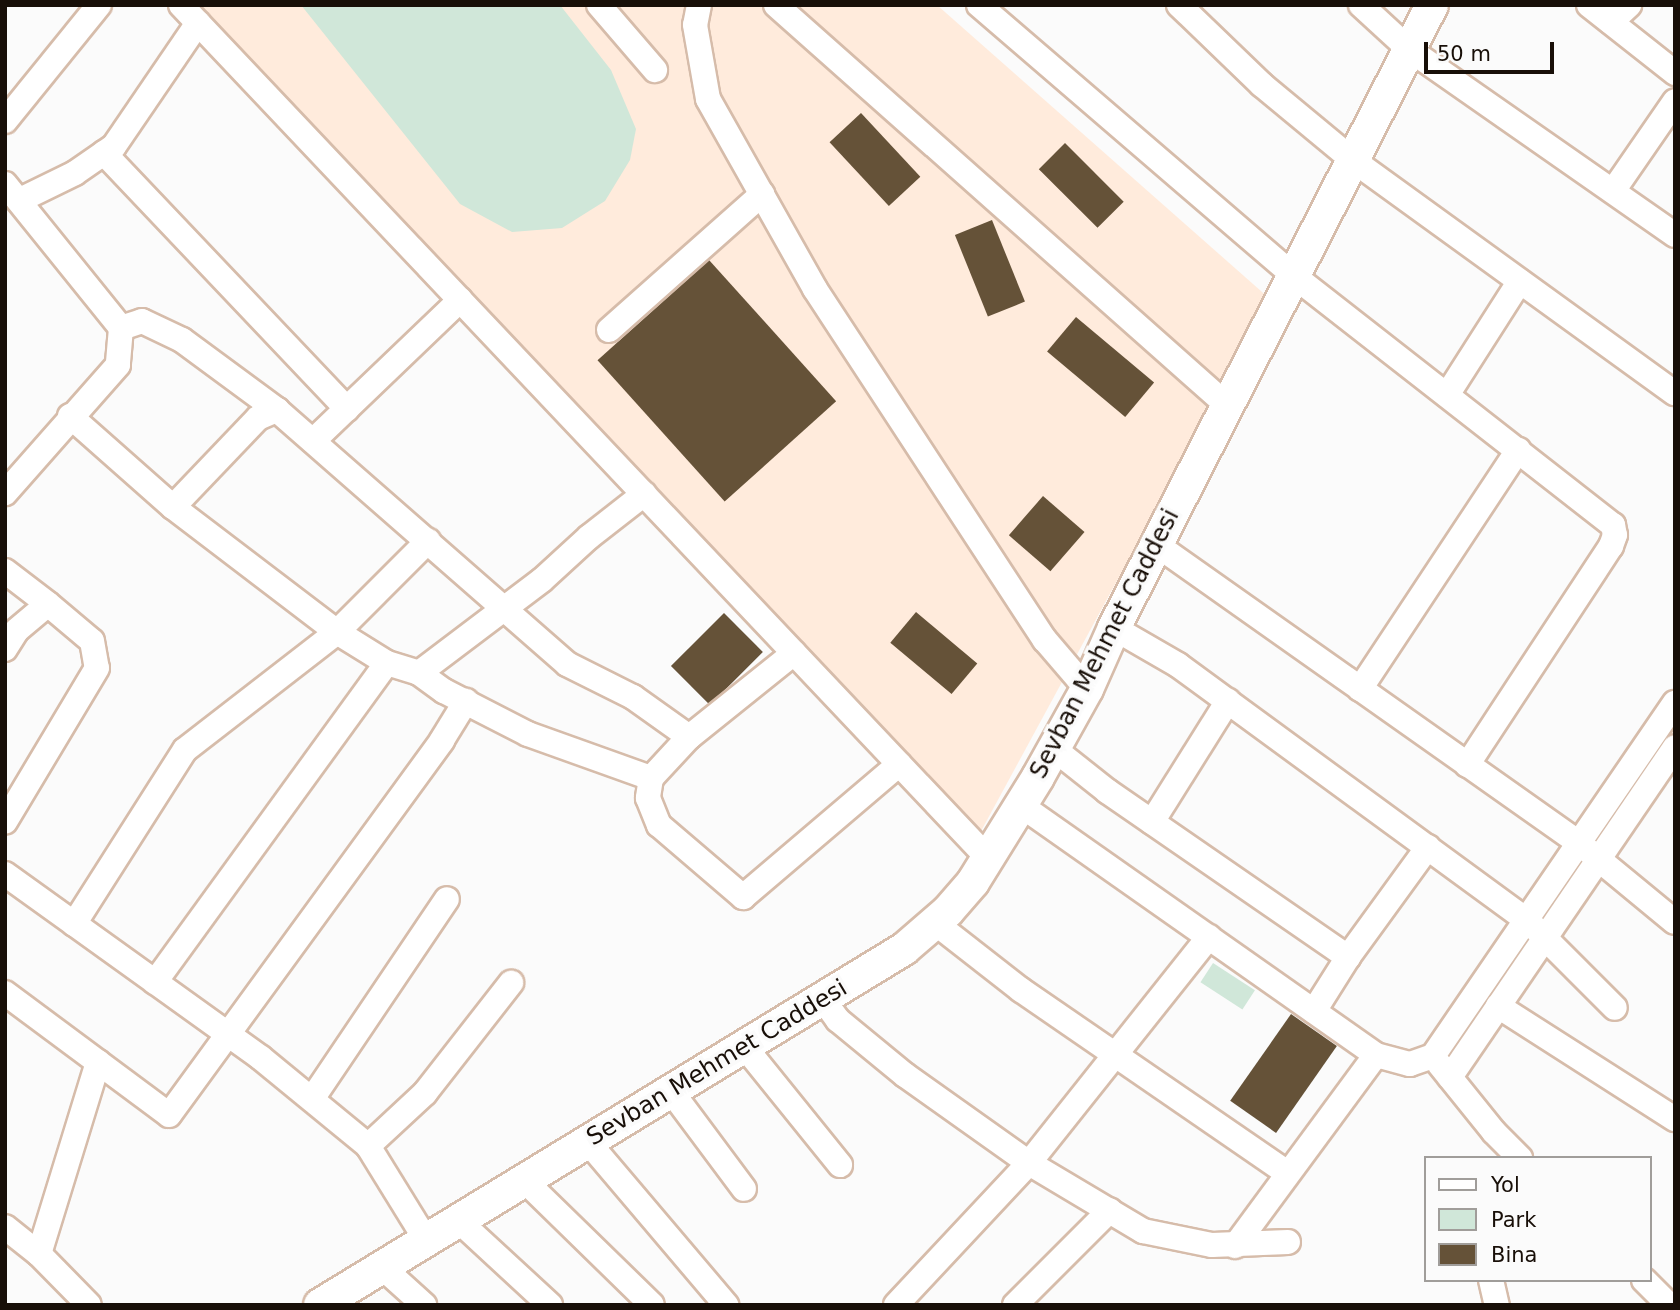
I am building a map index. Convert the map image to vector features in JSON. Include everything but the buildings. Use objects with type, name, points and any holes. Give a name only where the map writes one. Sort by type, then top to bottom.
[{"type":"main road","name":"Sevban Mehmet Caddesi","points":[[320,1305],[904,948],[973,882],[1087,689],[1114,628],[1432,5]]},
{"type":"street","points":[[5,121],[99,5]]},
{"type":"street","points":[[181,5],[989,859]]},
{"type":"street","points":[[599,5],[655,70]]},
{"type":"street","points":[[699,5],[695,26],[708,99],[815,289],[1045,640],[1087,689]]},
{"type":"street","points":[[776,5],[1228,406]]},
{"type":"street","points":[[979,5],[1294,276],[1610,522],[1615,535],[1611,546],[1467,765]]},
{"type":"street","points":[[1179,5],[1262,85],[1354,161],[1675,393]]},
{"type":"street","points":[[1361,5],[1410,50],[1613,191],[1671,225]]},
{"type":"street","points":[[1589,5],[1675,73]]},
{"type":"street","points":[[1611,22],[1629,5]]},
{"type":"street","points":[[5,493],[70,416],[118,365],[121,328],[12,192],[75,173],[114,146],[198,23]]},
{"type":"street","points":[[1613,191],[1675,101]]},
{"type":"street","points":[[104,153],[347,409]]},
{"type":"street","points":[[609,330],[762,194]]},
{"type":"street","points":[[1447,395],[1520,281]]},
{"type":"street","points":[[313,441],[460,300]]},
{"type":"street","points":[[121,328],[142,321],[182,340],[277,410],[567,664],[633,696],[690,737]]},
{"type":"street","points":[[173,507],[258,418],[277,410]]},
{"type":"street","points":[[70,416],[173,507],[337,632],[387,663],[419,673],[466,702],[528,734],[652,778]]},
{"type":"street","points":[[1360,689],[1518,450]]},
{"type":"street","points":[[419,673],[542,580],[589,537],[644,494]]},
{"type":"street","points":[[74,925],[185,750],[337,632],[428,541]]},
{"type":"street","points":[[1157,545],[1579,844],[1675,922]]},
{"type":"street","points":[[5,571],[92,641],[97,668],[5,822]]},
{"type":"street","points":[[5,649],[18,630],[48,604]]},
{"type":"street","points":[[1114,628],[1178,665],[1527,920],[1615,1009]]},
{"type":"street","points":[[794,653],[690,737],[652,778],[648,798],[659,825],[743,897],[899,764]]},
{"type":"street","points":[[155,982],[387,663]]},
{"type":"street","points":[[1152,822],[1228,701]]},
{"type":"street","points":[[5,993],[169,1115],[442,740],[466,702]]},
{"type":"street","points":[[1019,804],[1376,1055],[1410,1064],[1433,1056],[1675,703]]},
{"type":"street","points":[[1053,748],[1152,822],[1348,957]]},
{"type":"street","points":[[1450,1077],[1598,859],[1670,763]]},
{"type":"street","points":[[1314,1011],[1348,957],[1428,848]]},
{"type":"street","points":[[5,874],[228,1034],[368,1146],[426,1240]]},
{"type":"street","points":[[312,1100],[447,899]]},
{"type":"street","points":[[934,922],[1021,990],[1287,1173]]},
{"type":"street","points":[[897,1305],[1029,1163],[1209,937]]},
{"type":"street","points":[[368,1146],[425,1093],[510,983]]},
{"type":"street","points":[[822,998],[838,1020],[905,1075],[1029,1163],[1143,1231],[1166,1237],[1235,1246],[1288,1242]]},
{"type":"street","points":[[1498,1006],[1675,1119]]},
{"type":"street","points":[[744,1046],[840,1165]]},
{"type":"street","points":[[1235,1246],[1376,1055]]},
{"type":"street","points":[[1433,1056],[1494,1132],[1518,1156]]},
{"type":"street","points":[[39,1254],[98,1062]]},
{"type":"street","points":[[670,1091],[744,1189]]},
{"type":"street","points":[[1494,1132],[1494,1156]]},
{"type":"street","points":[[588,1142],[726,1305]]},
{"type":"street","points":[[525,1181],[652,1305]]},
{"type":"street","points":[[1015,1305],[1110,1210]]},
{"type":"street","points":[[459,1220],[550,1305]]},
{"type":"street","points":[[5,1227],[39,1254],[89,1305]]},
{"type":"street","points":[[382,1267],[424,1305]]},
{"type":"street","points":[[1491,1282],[1497,1305]]},
{"type":"street","points":[[1646,1282],[1669,1305]]},
{"type":"shaded area","points":[[189,5],[937,5],[1270,299],[980,833]]},
{"type":"green space","points":[[301,5],[560,5],[611,70],[636,129],[630,160],[605,201],[562,228],[512,232],[460,204]]},
{"type":"green space","points":[[1213,963],[1255,990],[1242,1010],[1200,982]]}]
